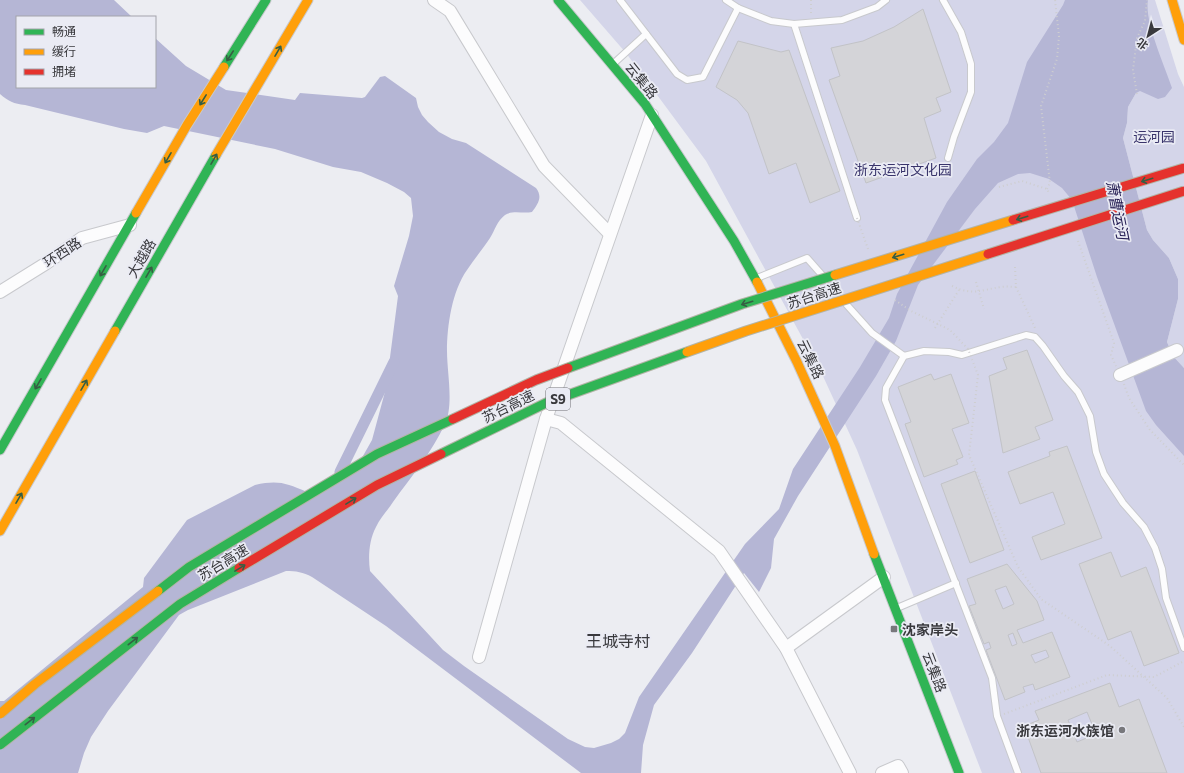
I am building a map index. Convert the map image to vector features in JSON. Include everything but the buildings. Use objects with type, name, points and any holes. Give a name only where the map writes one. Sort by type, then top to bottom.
[{"type":"main road","name":"大越路","points":[[0,450],[187,125],[266,0]]},
{"type":"main road","name":"大越路","points":[[0,531],[232,128],[308,0]]},
{"type":"main road","name":"云集路","points":[[558,0],[645,104],[734,240],[755,279],[798,362],[835,446],[959,773]]},
{"type":"main road","points":[[1172,0],[1184,40]]},
{"type":"main road","name":"苏台高速","points":[[0,714],[35,684],[189,568],[377,454],[529,384],[742,304],[1184,168]]},
{"type":"main road","name":"苏台高速","points":[[0,745],[180,604],[377,485],[546,403],[746,331],[1184,192]]},
{"type":"street","points":[[434,0],[450,11],[544,166],[610,234]]},
{"type":"street","points":[[478,657],[546,419],[652,115]]},
{"type":"street","name":"环西路","points":[[0,292],[45,264],[82,238],[130,225]]},
{"type":"street","points":[[1120,375],[1177,350]]},
{"type":"street","points":[[546,419],[561,423],[719,551],[786,648],[850,773]]},
{"type":"street","points":[[786,648],[884,578]]},
{"type":"street","points":[[882,773],[898,766],[902,773]]},
{"type":"lane","points":[[620,0],[677,74],[687,80],[704,77],[738,8]]},
{"type":"lane","points":[[726,0],[738,8],[771,21],[794,24],[842,20],[877,7],[886,0]]},
{"type":"lane","points":[[942,0],[961,32],[971,64],[970,92],[948,158]]},
{"type":"lane","points":[[794,24],[857,218]]},
{"type":"lane","points":[[612,65],[646,34]]},
{"type":"lane","points":[[755,279],[807,258],[827,281]]},
{"type":"lane","points":[[837,293],[872,333],[904,356]]},
{"type":"lane","points":[[1018,773],[997,716],[992,678],[885,400],[886,388],[904,356],[924,351],[950,352],[962,355],[1026,335],[1035,337],[1078,392],[1090,416],[1096,452],[1104,474],[1123,503],[1144,526],[1155,548],[1162,569],[1166,598],[1184,648]]},
{"type":"lane","points":[[896,609],[956,583]]},
{"type":"path","points":[[1047,189],[1050,183],[1041,106],[1057,59],[1059,36],[1055,0]]},
{"type":"path","points":[[1137,94],[1133,70],[1137,38],[1145,21],[1146,0]]},
{"type":"path","points":[[811,2],[811,22]]},
{"type":"path","points":[[999,187],[1022,181],[1047,189],[1051,195]]},
{"type":"path","points":[[857,218],[870,253]]},
{"type":"path","points":[[1074,235],[1078,242],[1114,343],[1111,355],[1128,398],[1150,430],[1184,465]]},
{"type":"path","points":[[1014,267],[1016,287],[1043,346]]},
{"type":"path","points":[[976,282],[984,309]]},
{"type":"path","points":[[952,286],[959,290],[968,292],[979,292],[1002,286],[1016,287]]},
{"type":"path","points":[[935,328],[959,290]]},
{"type":"path","points":[[894,300],[911,311],[950,330],[968,349],[978,375],[969,455],[1018,567],[1041,599],[1110,646],[1166,698],[1184,727]]},
{"type":"path","points":[[997,716],[1107,675],[1154,677],[1184,661]]},
{"type":"green space","name":"浙东运河文化园","points":[[580,0],[1082,0],[1184,430],[1184,773],[982,773],[857,450],[822,374],[706,161],[626,53]]},
{"type":"green space","name":"运河园","points":[[1145,0],[1155,0],[1178,74],[1184,87],[1184,368],[1173,356],[1167,342],[1178,299],[1178,279],[1169,258],[1153,240],[1147,230],[1123,138],[1127,123],[1128,107],[1136,93]]},
{"type":"water","name":"萧曹运河","points":[[0,0],[114,0],[131,16],[16,16],[16,88],[156,88],[156,39],[186,66],[226,90],[295,100],[300,93],[362,98],[365,97],[380,77],[385,76],[416,98],[422,115],[439,132],[452,139],[466,143],[536,188],[539,194],[538,203],[532,212],[511,213],[502,217],[492,235],[462,278],[454,298],[449,320],[447,351],[450,398],[448,416],[440,434],[428,454],[378,524],[370,543],[369,566],[370,571],[443,650],[568,739],[585,747],[594,748],[611,743],[619,739],[625,733],[639,697],[745,544],[779,509],[793,469],[860,367],[889,318],[897,294],[947,202],[977,159],[994,142],[1008,123],[1027,62],[1065,0],[1148,0],[1149,20],[1152,31],[1172,88],[1165,97],[1158,99],[1140,91],[1136,93],[1128,107],[1127,123],[1123,138],[1147,230],[1153,240],[1169,258],[1178,279],[1178,299],[1167,342],[1173,356],[1184,368],[1184,456],[1156,425],[1146,411],[1097,277],[1072,200],[1062,188],[1049,179],[1030,173],[1018,174],[998,183],[975,209],[918,285],[896,341],[876,376],[798,496],[774,539],[771,568],[759,592],[744,573],[692,653],[654,705],[643,745],[641,773],[581,773],[386,626],[312,577],[299,572],[286,571],[188,610],[179,615],[108,711],[91,737],[78,773],[0,773],[0,701],[4,701],[143,587],[144,578],[187,520],[255,485],[282,483],[307,492],[359,463],[372,440],[386,388],[398,296],[394,286],[409,236],[413,216],[411,198],[404,192],[361,172],[333,167],[275,149],[164,126],[147,133],[124,129],[14,103],[0,94]]},
{"type":"waterway","points":[[340,472],[394,362]]},
{"type":"traffic: fast","points":[[224,67],[266,0]]},
{"type":"traffic: fast","points":[[558,0],[645,104],[734,241],[757,282]]},
{"type":"traffic: fast","points":[[115,331],[216,155]]},
{"type":"traffic: fast","points":[[0,450],[136,213]]},
{"type":"traffic: fast","points":[[568,368],[742,304],[835,275]]},
{"type":"traffic: fast","points":[[441,454],[546,403],[687,352]]},
{"type":"traffic: fast","points":[[158,591],[189,567],[377,454],[453,419]]},
{"type":"traffic: fast","points":[[874,554],[959,773]]},
{"type":"traffic: fast","points":[[0,745],[180,604],[239,568]]},
{"type":"traffic: slow","points":[[216,155],[308,0]]},
{"type":"traffic: slow","points":[[1172,0],[1184,40]]},
{"type":"traffic: slow","points":[[136,213],[187,125],[224,67]]},
{"type":"traffic: slow","points":[[835,275],[1013,220]]},
{"type":"traffic: slow","points":[[687,352],[746,331],[988,254]]},
{"type":"traffic: slow","points":[[757,282],[797,362],[835,446],[874,554]]},
{"type":"traffic: slow","points":[[0,531],[115,331]]},
{"type":"traffic: slow","points":[[0,714],[35,684],[158,591]]},
{"type":"traffic: jam","points":[[1013,220],[1184,168]]},
{"type":"traffic: jam","points":[[988,254],[1184,191]]},
{"type":"traffic: jam","points":[[453,419],[536,380],[568,368]]},
{"type":"traffic: jam","points":[[239,568],[377,485],[441,454]]},
{"type":"place","name":"沈家岸头","points":[[894,629]]},
{"type":"place","name":"浙东运河水族馆","points":[[1122,730]]},
{"type":"district","name":"王城寺村","points":[[618,640]]}]
